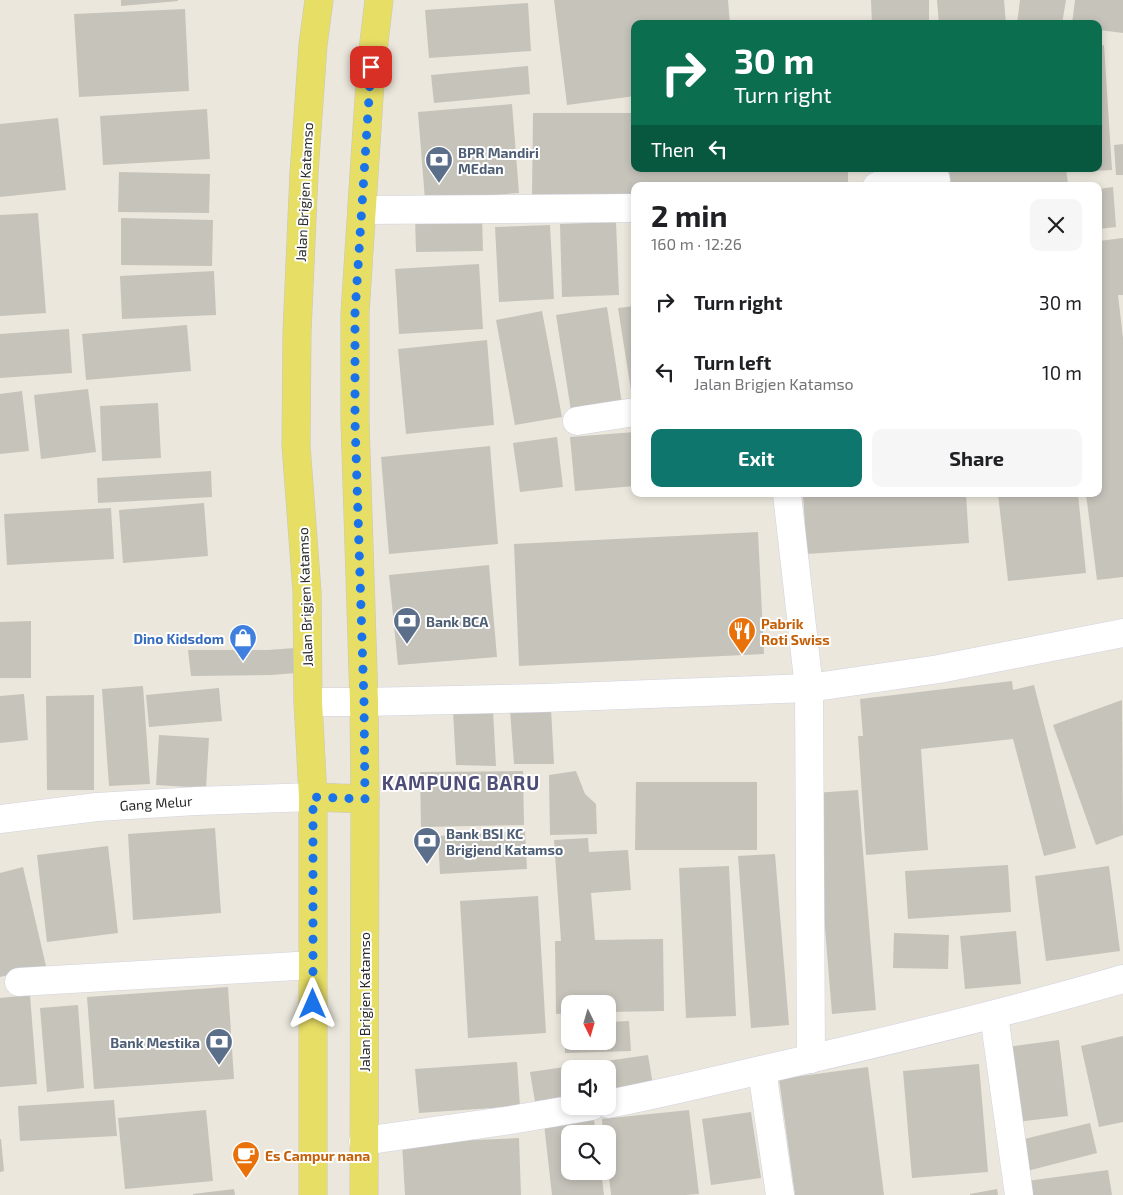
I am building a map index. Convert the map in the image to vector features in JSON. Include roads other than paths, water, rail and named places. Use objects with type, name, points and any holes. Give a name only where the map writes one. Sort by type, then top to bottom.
[{"type":"main road","name":"Jalan Brigjen Katamso","points":[[313,1195],[313,797],[308,702],[306,592],[296,445],[297,332],[304,173],[313,45],[320,0]]},
{"type":"main road","name":"Jalan Brigjen Katamso","points":[[364,1195],[365,799],[364,702],[355,421],[355,313],[371,67],[379,0]]},
{"type":"main road","points":[[313,797],[365,799]]},
{"type":"street","points":[[901,182],[936,180]]},
{"type":"street","points":[[362,210],[631,208]]},
{"type":"street","points":[[578,421],[631,413]]},
{"type":"street","points":[[787,497],[809,688],[811,1059]]},
{"type":"street","points":[[308,702],[543,698],[809,688],[939,669],[1123,633]]},
{"type":"street","name":"Gang Melur","points":[[0,820],[107,807],[196,801],[313,797]]},
{"type":"street","points":[[19,982],[313,966]]},
{"type":"street","points":[[616,1102],[811,1059],[994,1015],[1123,979]]},
{"type":"street","points":[[994,1015],[1019,1195]]},
{"type":"street","points":[[762,1070],[780,1195]]},
{"type":"street","points":[[363,1141],[561,1111]]},
{"type":"place","name":"BPR Mandiri MEdan","points":[[439,184]]},
{"type":"place","name":"Bank BCA","points":[[407,645]]},
{"type":"place","name":"Pabrik Roti Swiss","points":[[742,655]]},
{"type":"place","name":"Dino Kidsdom","points":[[243,662]]},
{"type":"place","name":"Bank BSI KC Brigjend Katamso","points":[[427,865]]},
{"type":"place","name":"Bank Mestika","points":[[219,1066]]},
{"type":"place","name":"Es Campur nana","points":[[246,1179]]},
{"type":"district","name":"KAMPUNG BARU","points":[[461,782]]}]
